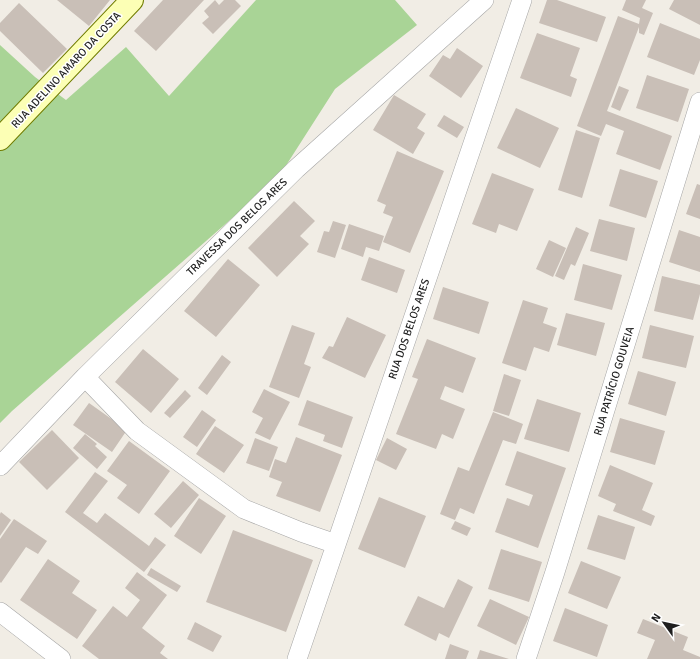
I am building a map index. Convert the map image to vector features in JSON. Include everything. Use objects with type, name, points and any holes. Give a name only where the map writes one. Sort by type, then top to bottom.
[{"type":"street","name":"RUA ADELINO AMARO DA COSTA","points":[[0,139],[132,0]]},
{"type":"street","name":"TRAVESSA DOS BELOS ARES","points":[[0,466],[85,377],[296,169],[484,0]]},
{"type":"street","name":"RUA DOS BELOS ARES","points":[[297,659],[522,0]]},
{"type":"street","name":"RUA PATRÍCIO GOUVEIA","points":[[526,659],[555,572],[700,102]]},
{"type":"street","points":[[85,377],[138,431],[244,508],[301,532],[336,544]]},
{"type":"street","points":[[0,612],[61,659]]},
{"type":"green space","points":[[256,0],[395,0],[417,25],[335,89],[278,178],[0,423],[0,45],[35,77],[66,100],[126,47],[169,96]]},
{"type":"building","points":[[57,0],[110,0],[89,26]]},
{"type":"building","points":[[163,0],[204,0],[156,51],[134,31]]},
{"type":"building","points":[[215,0],[219,5],[224,0],[235,0],[241,6],[213,34],[202,23],[209,17],[204,11]]},
{"type":"building","points":[[547,0],[557,0],[606,17],[597,42],[539,23]]},
{"type":"building","points":[[626,0],[646,0],[642,8],[653,13],[644,35],[639,33],[639,27],[607,111],[672,136],[660,170],[616,154],[624,131],[606,124],[601,136],[577,126],[618,16],[639,24],[640,18],[622,10]]},
{"type":"building","points":[[674,0],[700,0],[700,25],[669,9]]},
{"type":"building","points":[[19,3],[67,49],[43,73],[0,31],[0,23]]},
{"type":"building","points":[[660,23],[700,39],[700,60],[694,75],[647,57]]},
{"type":"building","points":[[537,33],[580,48],[570,76],[577,79],[571,97],[520,78]]},
{"type":"building","points":[[457,48],[483,66],[461,98],[429,76],[443,55],[450,59]]},
{"type":"building","points":[[647,75],[689,89],[678,122],[636,108]]},
{"type":"building","points":[[619,86],[629,90],[620,111],[611,107]]},
{"type":"building","points":[[394,95],[426,114],[417,128],[425,133],[413,154],[373,130]]},
{"type":"building","points":[[516,108],[559,128],[540,168],[497,148]]},
{"type":"building","points":[[444,115],[464,127],[457,138],[437,126]]},
{"type":"building","points":[[576,130],[600,138],[582,198],[558,190]]},
{"type":"building","points":[[397,151],[444,171],[410,253],[383,242],[393,217],[383,213],[386,205],[377,201]]},
{"type":"building","points":[[620,169],[658,181],[646,218],[609,206]]},
{"type":"building","points":[[492,173],[534,189],[517,231],[499,224],[496,233],[472,224]]},
{"type":"building","points":[[697,184],[700,185],[700,219],[686,214]]},
{"type":"building","points":[[294,201],[315,221],[300,236],[309,244],[277,277],[248,248]]},
{"type":"building","points":[[599,219],[635,228],[627,261],[590,251]]},
{"type":"building","points":[[333,221],[346,225],[335,258],[317,252],[324,231],[329,232]]},
{"type":"building","points":[[349,224],[384,236],[379,251],[366,247],[363,257],[341,249]]},
{"type":"building","points":[[576,227],[589,233],[575,266],[571,264],[564,280],[555,276]]},
{"type":"building","points":[[679,230],[700,237],[700,272],[669,262]]},
{"type":"building","points":[[549,240],[566,248],[553,277],[536,269]]},
{"type":"building","points":[[369,257],[405,270],[397,293],[361,280]]},
{"type":"building","points":[[228,259],[260,285],[216,337],[184,311]]},
{"type":"building","points":[[583,264],[622,275],[612,310],[574,300]]},
{"type":"building","points":[[662,276],[700,285],[700,294],[693,320],[654,311]]},
{"type":"building","points":[[443,287],[489,302],[479,334],[433,319]]},
{"type":"building","points":[[523,300],[548,308],[543,323],[557,328],[549,352],[534,347],[526,371],[502,363]]},
{"type":"building","points":[[566,313],[605,323],[596,356],[557,345]]},
{"type":"building","points":[[347,317],[386,335],[365,378],[322,358],[329,346],[333,347]]},
{"type":"building","points":[[292,325],[315,333],[304,364],[311,367],[299,398],[269,387]]},
{"type":"building","points":[[650,325],[694,336],[686,368],[642,358]]},
{"type":"building","points":[[427,339],[476,358],[463,393],[445,386],[440,399],[465,409],[453,439],[442,434],[436,449],[396,434],[418,379],[412,377]]},
{"type":"building","points":[[143,349],[179,379],[151,413],[115,382]]},
{"type":"building","points":[[222,355],[231,362],[207,395],[198,388]]},
{"type":"building","points":[[638,371],[676,382],[666,416],[628,404]]},
{"type":"building","points":[[504,374],[521,380],[509,416],[493,411]]},
{"type":"building","points":[[264,389],[290,402],[270,440],[255,433],[263,418],[252,412]]},
{"type":"building","points":[[185,390],[191,396],[170,418],[164,413]]},
{"type":"building","points":[[537,399],[581,413],[569,452],[524,439]]},
{"type":"building","points":[[307,400],[353,417],[342,448],[323,441],[325,435],[298,425]]},
{"type":"building","points":[[89,403],[127,430],[112,452],[73,425]]},
{"type":"building","points":[[202,410],[216,420],[197,447],[183,437]]},
{"type":"building","points":[[493,412],[523,424],[516,444],[503,440],[474,514],[460,508],[455,520],[440,514],[458,467],[469,471]]},
{"type":"building","points":[[620,418],[665,431],[655,465],[610,452]]},
{"type":"building","points":[[215,426],[244,445],[224,473],[196,454]]},
{"type":"building","points":[[52,430],[79,458],[47,490],[19,462]]},
{"type":"building","points":[[85,434],[97,444],[95,446],[107,457],[97,469],[73,448]]},
{"type":"building","points":[[296,437],[342,455],[320,512],[276,496],[282,482],[269,477],[275,459],[286,463]]},
{"type":"building","points":[[255,438],[278,447],[269,471],[246,463]]},
{"type":"building","points":[[387,438],[407,449],[396,470],[376,460]]},
{"type":"building","points":[[129,441],[170,471],[139,514],[117,498],[127,485],[107,471]]},
{"type":"building","points":[[517,451],[566,468],[538,548],[495,532],[507,498],[529,506],[533,495],[505,485]]},
{"type":"building","points":[[610,465],[653,483],[642,510],[655,516],[651,526],[613,511],[616,504],[598,496]]},
{"type":"building","points":[[95,472],[108,481],[83,513],[97,523],[105,513],[149,546],[155,537],[166,545],[144,572],[65,512]]},
{"type":"building","points":[[183,481],[199,495],[171,528],[154,514]]},
{"type":"building","points":[[379,497],[426,516],[405,568],[358,549]]},
{"type":"building","points":[[199,498],[226,516],[201,554],[174,536]]},
{"type":"building","points":[[1,512],[11,520],[0,536],[0,514]]},
{"type":"building","points":[[598,515],[635,527],[625,560],[587,549]]},
{"type":"building","points":[[14,519],[47,541],[38,554],[26,547],[1,583],[0,539]]},
{"type":"building","points":[[455,521],[471,528],[467,536],[451,529]]},
{"type":"building","points":[[233,530],[313,560],[286,632],[206,602]]},
{"type":"building","points":[[501,549],[542,562],[529,602],[488,589]]},
{"type":"building","points":[[48,559],[80,581],[72,593],[97,610],[77,639],[20,600]]},
{"type":"building","points":[[581,561],[621,577],[607,609],[568,593]]},
{"type":"building","points":[[151,568],[181,586],[177,592],[147,575]]},
{"type":"building","points":[[137,572],[167,595],[142,628],[165,646],[160,653],[168,659],[99,659],[82,646],[113,606],[127,617],[140,600],[125,588]]},
{"type":"building","points":[[458,579],[473,587],[449,638],[439,633],[436,641],[404,625],[418,596],[444,608]]},
{"type":"building","points":[[490,599],[529,617],[516,645],[477,626]]},
{"type":"building","points":[[565,608],[608,625],[597,657],[553,641]]},
{"type":"building","points":[[643,619],[688,637],[683,650],[700,657],[700,659],[647,659],[655,640],[637,633]]},
{"type":"building","points":[[195,622],[222,636],[213,652],[187,639]]},
{"type":"building","points":[[450,644],[469,651],[466,659],[445,659]]},
{"type":"building","points":[[480,650],[509,659],[477,659]]}]
